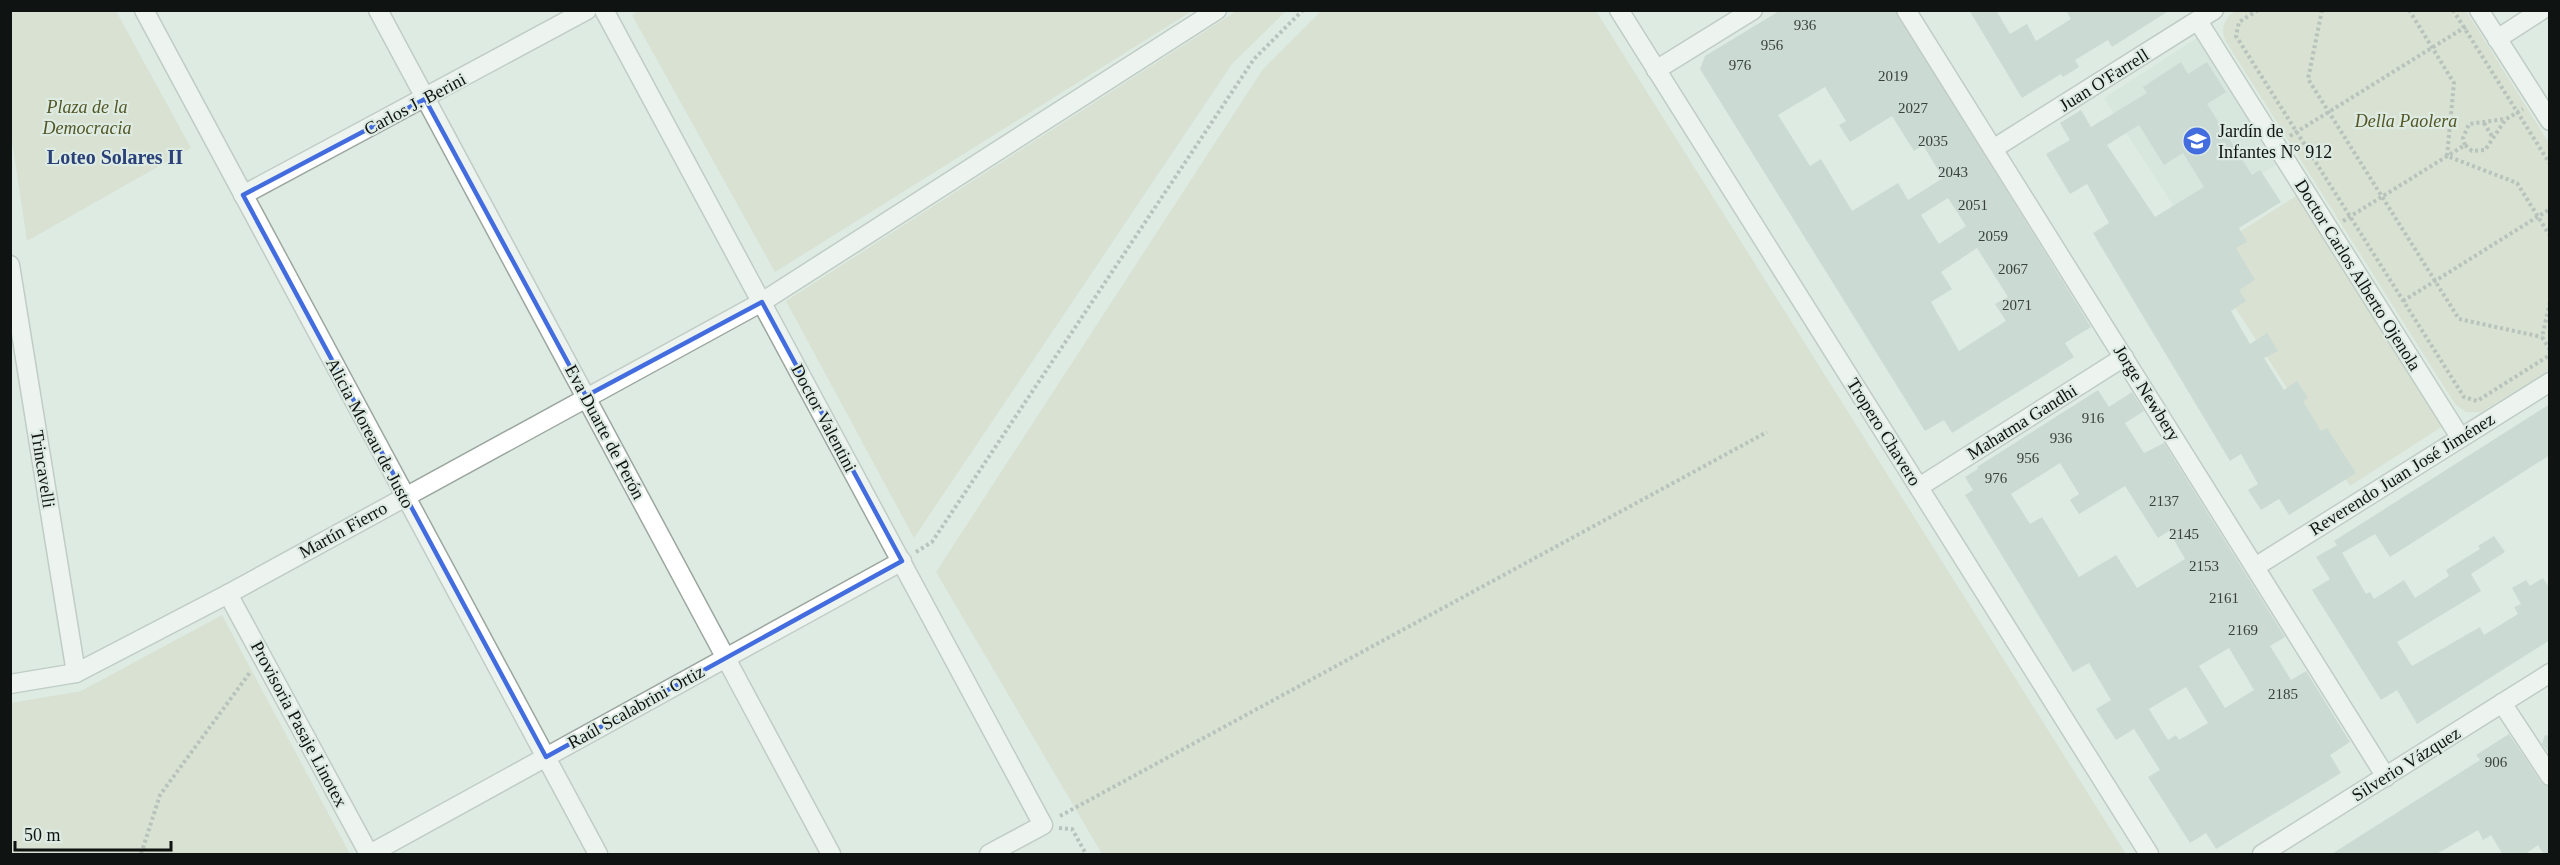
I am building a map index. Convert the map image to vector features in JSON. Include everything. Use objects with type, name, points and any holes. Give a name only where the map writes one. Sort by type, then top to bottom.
[{"type":"street","name":"Alicia Moreau de Justo","points":[[144,10],[598,855]]},
{"type":"street","name":"Eva Duarte de Perón","points":[[378,10],[831,855]]},
{"type":"street","name":"Carlos J. Berini","points":[[243,195],[587,10]]},
{"type":"street","name":"Doctor Valentini","points":[[604,10],[1043,825]]},
{"type":"street","name":"Martín Fierro","points":[[10,684],[76,674],[228,594],[404,495],[762,302],[1217,10]]},
{"type":"street","name":"Tropero Chavero","points":[[1619,10],[2148,855]]},
{"type":"street","points":[[1656,70],[1753,10]]},
{"type":"street","name":"Jorge Newbery","points":[[1906,10],[2386,777]]},
{"type":"street","name":"Juan O'Farrell","points":[[1993,149],[2214,10]]},
{"type":"street","points":[[2497,39],[2542,10]]},
{"type":"street","points":[[2481,13],[2550,122]]},
{"type":"street","name":"Doctor Carlos Alberto Ojenola","points":[[2198,21],[2460,437]]},
{"type":"street","name":"Trincavelli","points":[[10,265],[15,320],[76,674]]},
{"type":"street","name":"Mahatma Gandhi","points":[[1919,487],[2124,357]]},
{"type":"street","name":"Reverendo Juan José Jiménez","points":[[2255,567],[2550,382]]},
{"type":"street","name":"Raúl Scalabrini Ortiz","points":[[370,855],[902,561]]},
{"type":"street","name":"Provisoria Pasaje Linotex","points":[[228,594],[370,855]]},
{"type":"street","name":"Silverio Vázquez","points":[[2262,855],[2550,673]]},
{"type":"street","points":[[2502,703],[2550,776]]},
{"type":"street","points":[[989,855],[1043,825]]},
{"type":"path","points":[[902,561],[932,542],[1254,59],[1303,10]]},
{"type":"path","points":[[2258,10],[2239,22],[2236,36],[2464,397],[2477,401],[2550,356]]},
{"type":"path","points":[[2322,10],[2308,79],[2458,320],[2542,338],[2550,350]]},
{"type":"path","points":[[2409,10],[2454,83],[2447,156]]},
{"type":"path","points":[[2453,10],[2550,164]]},
{"type":"path","points":[[2276,145],[2464,28],[2481,13]]},
{"type":"path","points":[[2506,119],[2490,145],[2479,152],[2465,145],[2463,138],[2469,124],[2506,119],[2536,100]]},
{"type":"path","points":[[2483,123],[2489,127],[2493,138]]},
{"type":"path","points":[[2330,229],[2465,145]]},
{"type":"path","points":[[2447,156],[2517,183],[2550,236]]},
{"type":"path","points":[[2383,314],[2550,209]]},
{"type":"path","points":[[2542,338],[2550,302]]},
{"type":"path","points":[[1043,825],[1767,432]]},
{"type":"path","points":[[141,855],[160,795],[262,656]]},
{"type":"path","points":[[1043,825],[1072,830],[1086,855]]},
{"type":"highlighted area","points":[[425,99],[586,396],[762,302],[902,561],[546,757],[243,195]]},
{"type":"shaded area","name":"Jardín de Infantes N° 912","points":[[2197,38],[2277,164],[2185,224],[2104,98]]},
{"type":"green space","points":[[641,10],[1192,11],[775,272],[632,15]]},
{"type":"green space","points":[[1238,10],[1286,11],[1232,64],[914,538],[786,301]]},
{"type":"green space","name":"Della Paolera","points":[[2237,10],[2466,11],[2549,143],[2549,370],[2481,412],[2466,412],[2455,404],[2225,40],[2223,31],[2225,23],[2229,16]]},
{"type":"green space","name":"Plaza de la Democracia","points":[[10,11],[116,11],[191,148],[27,241],[11,134]]},
{"type":"green space","points":[[1321,11],[1596,11],[2126,854],[1102,854],[936,572],[1263,69]]},
{"type":"green space","points":[[2296,196],[2443,426],[2350,486],[2202,256]]},
{"type":"green space","points":[[222,615],[350,854],[11,854],[11,703],[81,691]]},
{"type":"building","points":[[1781,10],[1895,10],[2091,327],[2065,343],[2074,357],[1952,433],[1944,420],[1925,431],[1700,69],[1705,56]],"holes":[[[1825,87],[1846,121],[1839,125],[1850,142],[1892,116],[1914,151],[1923,145],[1943,178],[1908,200],[1898,183],[1852,211],[1821,159],[1810,166],[1778,115]],[[1948,198],[1966,226],[1939,244],[1921,215]],[[1977,248],[2008,297],[1995,304],[2006,321],[1959,351],[1931,302],[1952,289],[1941,272]]]},
{"type":"building","points":[[1969,10],[1996,10],[2010,34],[2027,24],[2036,41],[2071,19],[2066,10],[2170,10],[2112,47],[2108,40],[2075,60],[2079,67],[2063,77],[2061,74],[2022,98]]},
{"type":"building","points":[[2181,62],[2188,74],[2207,62],[2226,92],[2207,104],[2252,175],[2260,170],[2281,202],[2239,228],[2247,242],[2236,248],[2255,280],[2239,290],[2246,301],[2231,311],[2250,344],[2267,333],[2278,351],[2264,358],[2284,390],[2297,381],[2308,398],[2303,401],[2321,431],[2327,428],[2356,473],[2289,515],[2279,499],[2261,510],[2248,490],[2258,484],[2241,454],[2230,461],[2093,233],[2109,223],[2087,184],[2070,194],[2046,154],[2070,140],[2060,123],[2081,110],[2091,127],[2147,93],[2143,87]],"holes":[[[2139,125],[2164,165],[2183,153],[2204,187],[2155,217],[2107,145]]]},
{"type":"building","points":[[2098,390],[2109,407],[2132,392],[2144,411],[2125,423],[2144,453],[2164,443],[2285,637],[2270,646],[2291,680],[2306,671],[2350,742],[2330,755],[2341,773],[2216,849],[2206,833],[2190,843],[2148,777],[2160,770],[2134,729],[2116,740],[2096,709],[2111,700],[2089,663],[2073,672],[1965,495],[1973,490],[1965,477],[1978,469],[1977,467]],"holes":[[[2060,463],[2079,494],[2070,500],[2079,514],[2125,486],[2158,538],[2169,531],[2185,559],[2137,588],[2116,555],[2079,577],[2042,517],[2030,524],[2011,494]],[[2229,648],[2254,690],[2225,708],[2199,666]],[[2186,687],[2208,723],[2179,740],[2176,735],[2168,740],[2149,709]]]},
{"type":"building","points":[[2550,404],[2550,455],[2390,557],[2375,534],[2342,553],[2366,594],[2370,592],[2374,599],[2404,580],[2415,598],[2449,576],[2446,570],[2480,549],[2478,546],[2494,536],[2505,552],[2471,574],[2481,591],[2397,642],[2412,666],[2480,627],[2484,635],[2518,614],[2514,607],[2521,604],[2512,588],[2526,580],[2530,586],[2543,578],[2550,589],[2550,640],[2417,724],[2397,690],[2381,700],[2312,590],[2330,579],[2316,557],[2337,545],[2334,541]]},
{"type":"building","points":[[2509,734],[2541,782],[2550,787],[2550,855],[2544,855],[2538,845],[2524,855],[2503,855],[2491,835],[2483,840],[2478,830],[2435,855],[2330,855],[2480,760],[2476,755]]},
{"type":"building","points":[[2545,735],[2550,736],[2550,755],[2542,744]]},
{"type":"place","name":"Jardín de Infantes N° 912","points":[[2197,141]]},
{"type":"district","name":"Loteo Solares II","points":[[115,157]]}]
